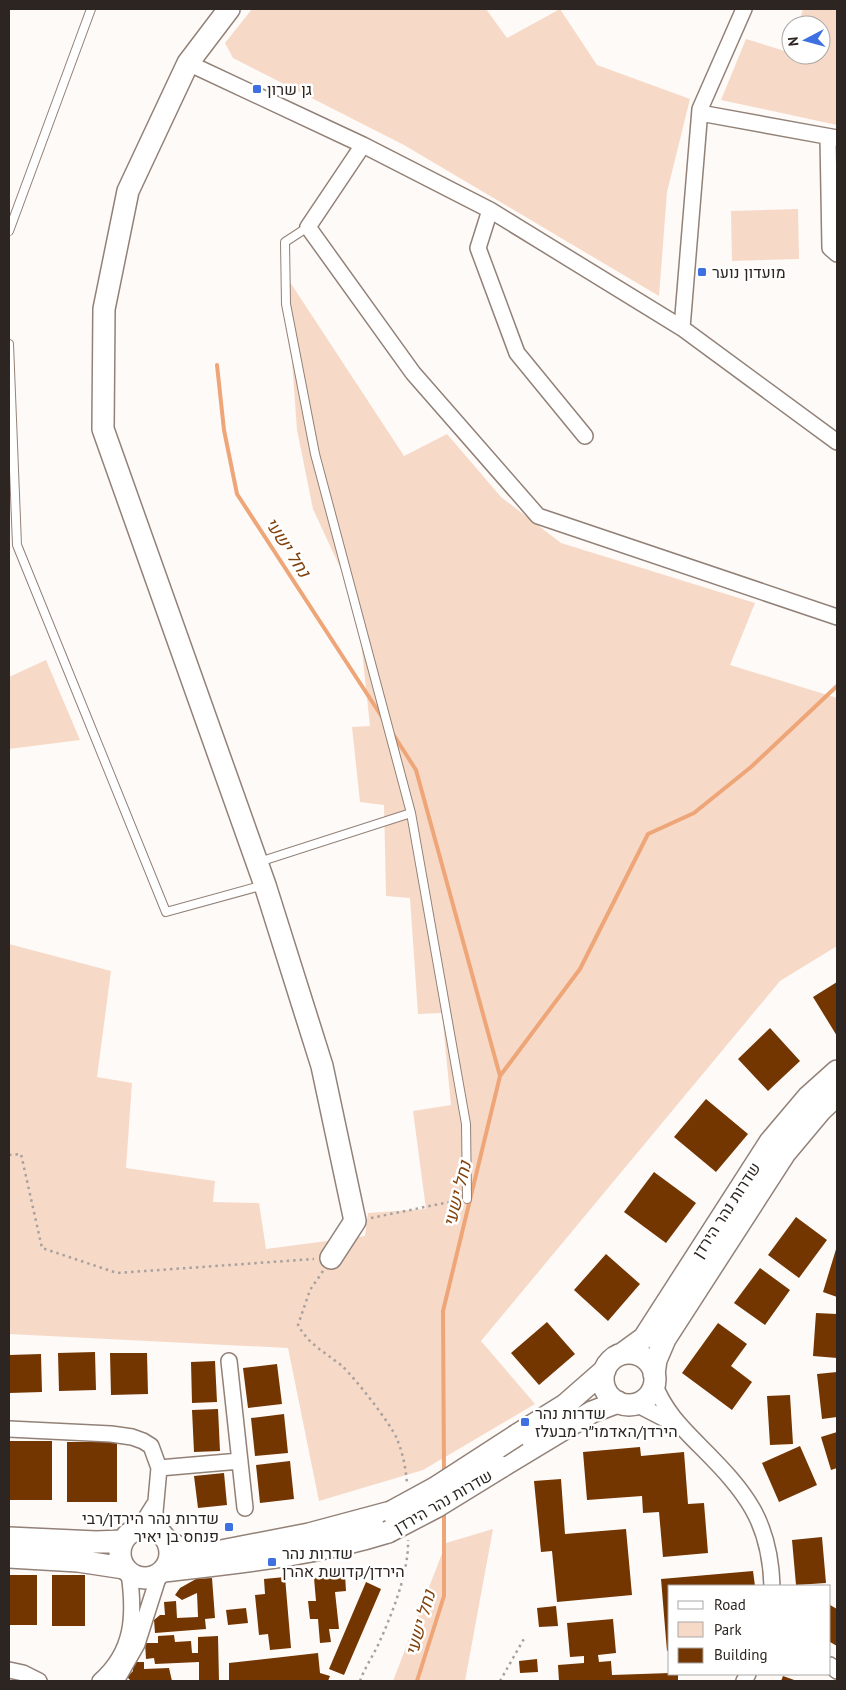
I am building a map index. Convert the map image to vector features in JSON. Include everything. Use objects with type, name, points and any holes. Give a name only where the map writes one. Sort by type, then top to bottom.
[{"type":"main road","points":[[229,9],[188,62],[128,191],[104,309],[103,429],[257,863],[322,1066],[355,1221],[331,1258]]},
{"type":"main road","name":"שדרות נהר הירדן","points":[[622,1354],[636,1345],[649,1330],[770,1142],[808,1097],[837,1071]]},
{"type":"main road","name":"שדרות נהר הירדן","points":[[654,1379],[656,1360],[664,1339],[785,1153],[821,1110],[837,1095]]},
{"type":"main road","points":[[631,1353],[646,1360],[654,1379],[648,1396],[627,1403],[606,1392],[603,1377],[604,1370],[615,1357],[622,1354],[631,1353]]},
{"type":"main road","name":"שדרות נהר הירדן","points":[[9,1538],[96,1542],[147,1535],[181,1548],[206,1552],[221,1551],[319,1532],[396,1525],[435,1488],[564,1405],[604,1370]]},
{"type":"main road","name":"שדרות נהר הירדן","points":[[162,1573],[290,1557],[342,1546],[436,1507],[592,1412],[627,1403]]},
{"type":"main road","points":[[9,1557],[78,1560],[127,1570],[147,1579],[162,1573],[171,1556],[147,1535],[120,1555],[127,1570]]},
{"type":"street","points":[[682,328],[700,113],[744,9]]},
{"type":"street","points":[[188,62],[363,145],[490,210],[682,328],[837,442]]},
{"type":"street","points":[[700,113],[833,137],[830,248],[837,254]]},
{"type":"street","points":[[363,145],[308,227],[413,373],[538,516],[837,617]]},
{"type":"street","points":[[490,210],[478,248],[517,353],[585,436]]},
{"type":"street","points":[[229,1361],[245,1508]]},
{"type":"street","points":[[654,1379],[660,1401],[668,1412],[741,1490],[758,1518],[770,1554],[772,1585]]},
{"type":"street","points":[[627,1403],[672,1422],[688,1434]]},
{"type":"street","points":[[9,1429],[132,1436],[151,1446],[159,1468],[155,1512],[147,1535]]},
{"type":"street","points":[[159,1468],[240,1461]]},
{"type":"street","points":[[100,1681],[120,1658],[131,1626],[133,1599],[127,1570]]},
{"type":"street","points":[[116,1681],[137,1644],[162,1573]]},
{"type":"street","points":[[9,1670],[23,1673],[39,1681]]},
{"type":"lane","points":[[9,231],[91,9]]},
{"type":"lane","points":[[308,227],[285,242],[286,304],[315,454],[411,813],[466,1124],[466,1199]]},
{"type":"lane","points":[[9,344],[17,545],[166,912],[264,885]]},
{"type":"lane","points":[[257,863],[411,813]]},
{"type":"path","points":[[9,1155],[21,1154],[42,1248],[117,1273],[331,1258]]},
{"type":"path","points":[[355,1221],[466,1199]]},
{"type":"path","points":[[331,1258],[310,1290],[298,1325],[306,1339],[342,1367],[357,1382],[397,1438],[403,1459],[406,1489]]},
{"type":"path","points":[[360,1681],[366,1664],[379,1644],[404,1576],[408,1549],[396,1525]]},
{"type":"path","points":[[500,1681],[525,1637]]},
{"type":"green space","points":[[252,9],[486,9],[507,38],[560,9],[597,65],[690,99],[667,192],[659,296],[404,145],[233,58],[225,43]]},
{"type":"green space","points":[[803,9],[837,9],[837,125],[721,100],[746,39],[781,50],[781,65],[831,65],[831,15],[801,15]]},
{"type":"green space","points":[[798,209],[799,259],[732,261],[731,211]]},
{"type":"green space","points":[[286,276],[404,456],[447,434],[501,497],[561,543],[755,603],[730,665],[837,698],[837,946],[780,981],[481,1341],[535,1404],[423,1470],[319,1501],[288,1348],[9,1334],[9,944],[111,971],[97,1077],[132,1083],[126,1168],[215,1181],[213,1202],[259,1203],[266,1249],[365,1236],[368,1213],[426,1209],[413,1111],[451,1105],[442,1013],[418,1014],[410,898],[386,896],[384,805],[360,802],[352,727],[370,726],[357,604],[313,509],[297,430]]},
{"type":"green space","points":[[46,660],[80,740],[9,749],[9,677]]},
{"type":"green space","points":[[493,1529],[465,1681],[393,1681],[446,1543]]},
{"type":"building","points":[[837,982],[837,1036],[813,997]]},
{"type":"building","points":[[770,1028],[800,1061],[768,1091],[738,1059]]},
{"type":"building","points":[[706,1099],[748,1134],[716,1172],[674,1137]]},
{"type":"building","points":[[654,1172],[696,1203],[666,1243],[624,1212]]},
{"type":"building","points":[[796,1217],[827,1240],[799,1278],[768,1255]]},
{"type":"building","points":[[837,1246],[837,1297],[823,1292]]},
{"type":"building","points":[[606,1254],[640,1284],[608,1321],[574,1290]]},
{"type":"building","points":[[760,1268],[790,1290],[765,1325],[734,1303]]},
{"type":"building","points":[[816,1313],[837,1314],[837,1358],[813,1356]]},
{"type":"building","points":[[547,1322],[575,1354],[539,1385],[511,1353]]},
{"type":"building","points":[[718,1323],[747,1344],[731,1366],[752,1382],[732,1410],[682,1373]]},
{"type":"building","points":[[95,1352],[96,1390],[59,1391],[58,1353]]},
{"type":"building","points":[[110,1353],[147,1353],[148,1394],[111,1395]]},
{"type":"building","points":[[41,1354],[42,1392],[9,1393],[9,1355]]},
{"type":"building","points":[[215,1361],[217,1402],[192,1403],[191,1362]]},
{"type":"building","points":[[277,1364],[282,1404],[248,1408],[243,1368]]},
{"type":"building","points":[[837,1372],[837,1417],[822,1419],[817,1374]]},
{"type":"building","points":[[790,1395],[793,1444],[770,1445],[767,1396]]},
{"type":"building","points":[[218,1409],[220,1451],[194,1452],[192,1410]]},
{"type":"building","points":[[284,1414],[288,1453],[255,1456],[251,1418]]},
{"type":"building","points":[[837,1432],[837,1468],[831,1470],[821,1437]]},
{"type":"building","points":[[9,1441],[52,1441],[52,1500],[9,1500]]},
{"type":"building","points":[[67,1442],[117,1442],[117,1502],[67,1502]]},
{"type":"building","points":[[800,1446],[817,1485],[779,1502],[762,1463]]},
{"type":"building","points":[[640,1447],[641,1456],[684,1452],[688,1504],[704,1503],[708,1553],[663,1557],[659,1512],[643,1513],[642,1496],[587,1500],[583,1452]]},
{"type":"building","points":[[290,1461],[294,1499],[260,1503],[256,1465]]},
{"type":"building","points":[[224,1473],[227,1505],[198,1508],[194,1476]]},
{"type":"building","points":[[561,1479],[565,1534],[626,1529],[632,1595],[557,1602],[552,1551],[541,1552],[534,1481]]},
{"type":"building","points":[[822,1537],[826,1583],[796,1585],[792,1540]]},
{"type":"building","points":[[753,1571],[755,1585],[668,1585],[667,1651],[661,1579]]},
{"type":"building","points":[[9,1575],[37,1575],[37,1625],[9,1625]]},
{"type":"building","points":[[52,1575],[85,1575],[85,1626],[52,1626]]},
{"type":"building","points":[[345,1575],[346,1591],[335,1592],[339,1629],[329,1629],[331,1642],[320,1643],[318,1619],[310,1619],[308,1601],[316,1601],[314,1578]]},
{"type":"building","points":[[285,1577],[291,1648],[270,1650],[268,1634],[259,1635],[255,1595],[265,1594],[264,1579]]},
{"type":"building","points":[[212,1578],[215,1618],[205,1619],[206,1629],[155,1633],[154,1620],[160,1615],[165,1615],[164,1602],[176,1601],[177,1618],[198,1617],[197,1593],[182,1600],[175,1595],[180,1588],[196,1579]]},
{"type":"building","points":[[366,1582],[381,1589],[344,1675],[329,1669]]},
{"type":"building","points":[[556,1606],[558,1626],[539,1627],[537,1608]]},
{"type":"building","points":[[831,1606],[837,1609],[837,1646],[831,1643]]},
{"type":"building","points":[[246,1608],[248,1623],[228,1625],[226,1610]]},
{"type":"building","points":[[613,1619],[616,1653],[598,1655],[599,1662],[611,1661],[612,1675],[668,1673],[668,1675],[678,1675],[678,1681],[559,1681],[558,1665],[584,1663],[584,1656],[570,1657],[567,1623]]},
{"type":"building","points":[[174,1635],[175,1642],[191,1641],[192,1653],[198,1653],[198,1637],[218,1636],[219,1681],[199,1681],[199,1662],[155,1664],[154,1658],[146,1659],[145,1643],[158,1643],[158,1636]]},
{"type":"building","points":[[318,1653],[320,1673],[330,1676],[328,1681],[229,1681],[229,1663]]},
{"type":"building","points":[[537,1659],[538,1672],[520,1673],[519,1661]]},
{"type":"building","points":[[133,1662],[144,1662],[144,1669],[169,1668],[172,1681],[131,1681],[127,1677],[133,1671]]},
{"type":"building","points":[[783,1676],[797,1681],[781,1681]]},
{"type":"waterway","name":"נחל ישעי","points":[[217,365],[224,430],[237,494],[384,720]]},
{"type":"waterway","points":[[500,1076],[580,969],[648,834],[694,813],[751,767],[837,686]]},
{"type":"waterway","name":"נחל ישעי","points":[[393,734],[416,770],[500,1076],[443,1311],[444,1474]]},
{"type":"waterway","name":"נחל ישעי","points":[[417,1681],[444,1596],[444,1511]]},
{"type":"place","name":"גן שרון","points":[[257,89]]},
{"type":"place","name":"מועדון נוער","points":[[702,272]]},
{"type":"place","name":"שדרות נהר הירדן/האדמו״ר מבעלז","points":[[525,1422]]},
{"type":"place","name":"שדרות נהר הירדן/רבי פנחס בן יאיר","points":[[229,1527]]},
{"type":"place","name":"שדרות נהר הירדן/קדושת אהרן","points":[[272,1562]]}]
